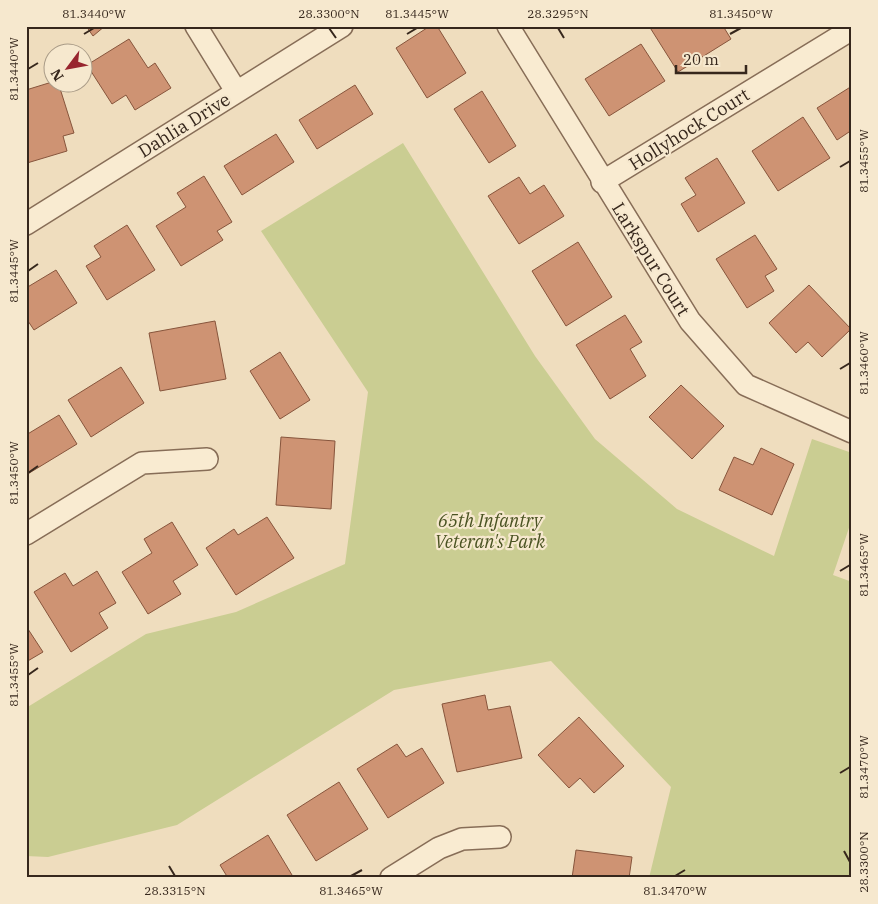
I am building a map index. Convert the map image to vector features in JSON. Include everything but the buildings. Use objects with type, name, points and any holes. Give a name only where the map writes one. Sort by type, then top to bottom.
[{"type":"street","points":[[196,26],[236,91]]},
{"type":"street","name":"Dahlia Drive","points":[[26,224],[342,26]]},
{"type":"street","name":"Larkspur Court","points":[[508,26],[602,182],[690,322],[746,385],[852,432]]},
{"type":"street","name":"Hollyhock Court","points":[[602,182],[852,29]]},
{"type":"street","points":[[26,534],[142,463],[207,459]]},
{"type":"street","points":[[391,878],[439,848],[462,839],[500,837]]},
{"type":"green space","name":"65th Infantry Veteran's Park","points":[[403,143],[535,356],[595,439],[677,509],[774,556],[812,439],[852,453],[852,519],[833,575],[852,582],[852,878],[649,878],[671,787],[551,661],[394,690],[177,825],[48,857],[26,856],[26,708],[146,634],[236,612],[345,564],[368,392],[261,231]]}]
